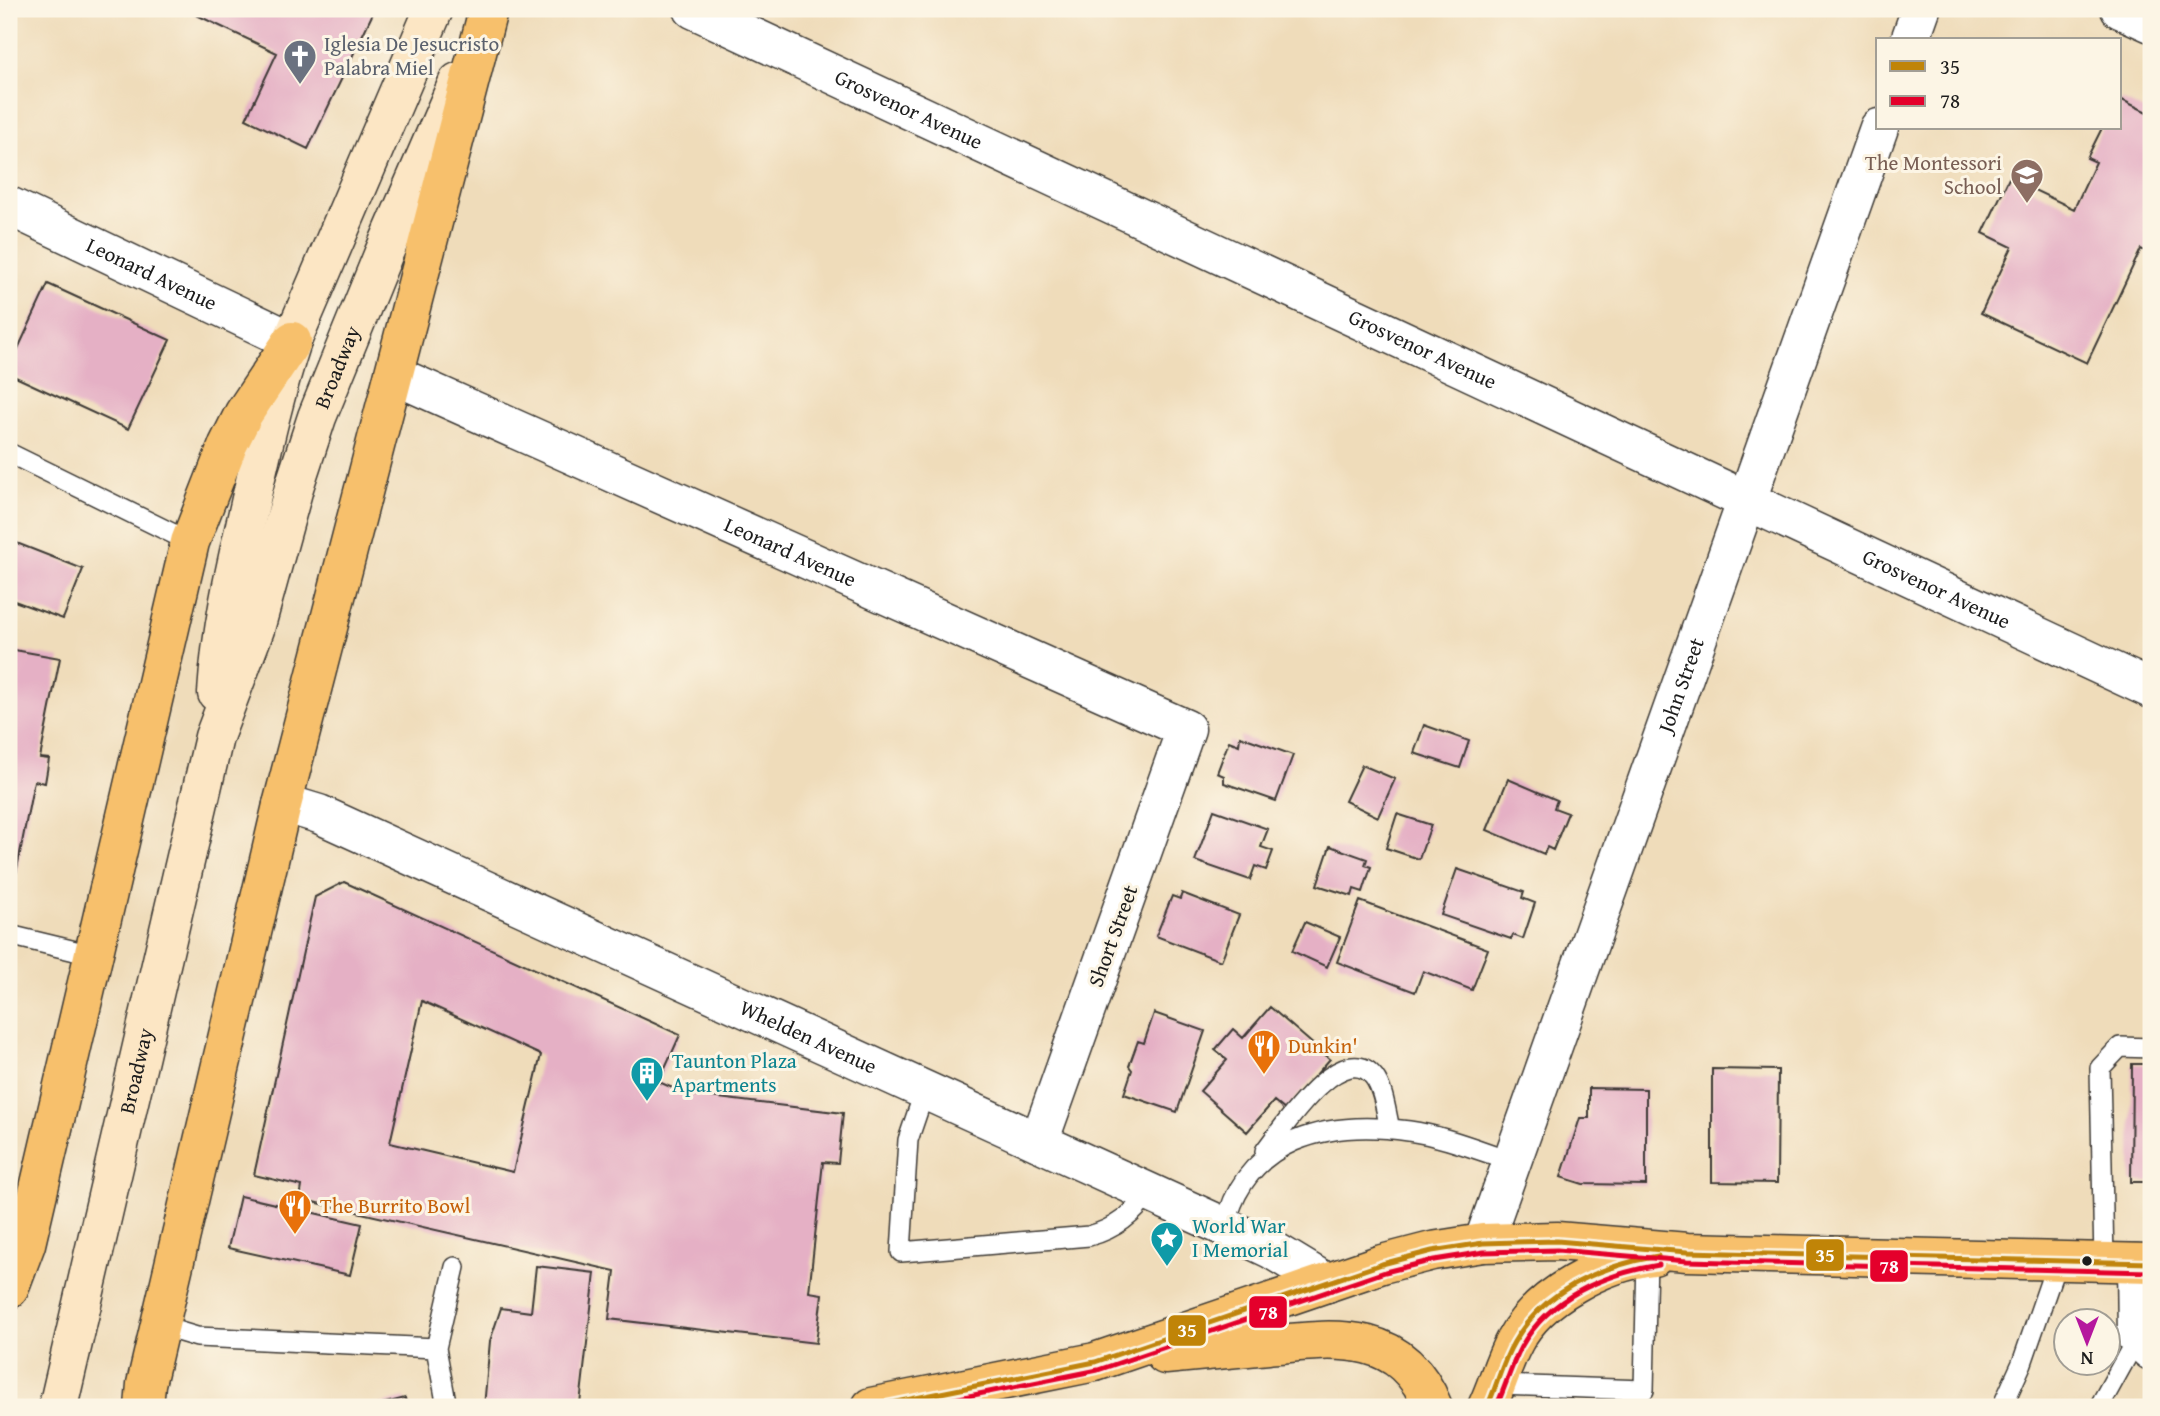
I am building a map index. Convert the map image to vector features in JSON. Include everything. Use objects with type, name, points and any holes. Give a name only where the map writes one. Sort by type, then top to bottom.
[{"type":"highway","points":[[144,1407],[146,1384],[282,805],[488,11]]},
{"type":"highway","points":[[9,1289],[26,1244],[190,542],[214,476],[239,423],[292,341]]},
{"type":"highway","points":[[1095,1362],[1407,1257],[1483,1243],[1558,1241],[1687,1252],[2131,1263]]},
{"type":"highway","points":[[1493,1396],[1513,1343],[1544,1304],[1584,1279],[1636,1258],[1687,1252]]},
{"type":"highway","points":[[892,1405],[1095,1362],[1326,1339],[1356,1341],[1384,1350],[1407,1366],[1424,1387],[1433,1407]]},
{"type":"main road","name":"Broadway","points":[[214,737],[220,659],[232,584],[267,428],[292,341],[434,9]]},
{"type":"main road","name":"Broadway","points":[[58,1407],[214,737],[255,629],[295,484],[321,406],[377,267],[488,11]]},
{"type":"street","name":"Grosvenor Avenue","points":[[693,9],[2151,689]]},
{"type":"street","points":[[1911,38],[1921,9]]},
{"type":"street","points":[[2120,9],[2151,23]]},
{"type":"street","name":"John Street","points":[[1483,1243],[1878,130]]},
{"type":"street","name":"Leonard Avenue","points":[[9,206],[292,341]]},
{"type":"street","name":"Leonard Avenue","points":[[394,375],[1186,729]]},
{"type":"street","name":"Short Street","points":[[1039,1142],[1186,729]]},
{"type":"street","name":"Whelden Avenue","points":[[282,805],[319,814],[1149,1192],[1271,1249],[1326,1283]]},
{"type":"street","points":[[2131,1263],[2144,1344]]},
{"type":"lane","points":[[9,453],[190,542]]},
{"type":"lane","points":[[9,935],[92,955]]},
{"type":"lane","points":[[2131,1263],[2100,1069],[2120,1047],[2151,1048]]},
{"type":"lane","points":[[1225,1227],[1237,1191],[1250,1172],[1293,1115],[1326,1079],[1345,1067],[1354,1066],[1371,1073],[1379,1088],[1390,1129]]},
{"type":"lane","points":[[925,1090],[908,1140],[901,1252],[1089,1237],[1123,1221],[1134,1212],[1149,1192]]},
{"type":"lane","points":[[1250,1172],[1270,1153],[1293,1140],[1351,1129],[1390,1129],[1443,1139],[1512,1161]]},
{"type":"lane","points":[[1493,1396],[1644,1390],[1647,1257]]},
{"type":"lane","points":[[2002,1407],[2022,1363],[2057,1262]]},
{"type":"lane","points":[[447,1407],[436,1348],[456,1267]]},
{"type":"lane","points":[[160,1326],[197,1337],[436,1348]]},
{"type":"lane","points":[[2099,1407],[2144,1344]]},
{"type":"building","name":"Iglesia De Jesucristo Palabra Miel","points":[[184,9],[375,9],[308,149],[246,119],[277,53]]},
{"type":"building","points":[[2122,100],[2151,114],[2151,254],[2141,249],[2087,363],[1981,313],[2012,247],[1983,233],[2009,178],[2074,209],[2096,162],[2087,158],[2101,130],[2122,130]]},
{"type":"building","points":[[48,284],[170,340],[128,429],[9,374],[9,368]]},
{"type":"building","points":[[9,540],[83,569],[63,619],[9,599]]},
{"type":"building","points":[[9,649],[60,658],[40,758],[49,759],[45,783],[34,781],[15,879],[9,877]]},
{"type":"building","points":[[1424,725],[1469,741],[1460,768],[1414,753]]},
{"type":"building","points":[[1240,736],[1293,755],[1276,801],[1224,783],[1224,776],[1217,773],[1229,741],[1239,745]]},
{"type":"building","points":[[1362,765],[1395,779],[1378,817],[1345,801]]},
{"type":"building","points":[[1508,779],[1557,800],[1554,808],[1568,813],[1553,850],[1547,847],[1544,854],[1487,830]]},
{"type":"building","points":[[1214,810],[1268,829],[1261,847],[1273,851],[1266,870],[1255,866],[1250,880],[1195,861]]},
{"type":"building","points":[[1397,814],[1431,825],[1419,859],[1386,848]]},
{"type":"building","points":[[1330,846],[1367,859],[1365,865],[1371,867],[1363,892],[1354,889],[1352,896],[1317,885]]},
{"type":"building","points":[[1457,869],[1524,892],[1522,898],[1535,903],[1523,939],[1513,935],[1511,939],[1441,915]]},
{"type":"building","name":"Taunton Plaza Apartments","points":[[344,882],[680,1035],[659,1082],[686,1094],[843,1113],[838,1163],[823,1162],[809,1292],[822,1294],[816,1343],[609,1319],[615,1271],[300,1199],[302,1186],[254,1175],[315,897]],"holes":[[[422,1001],[541,1055],[513,1172],[390,1143]]]},
{"type":"building","points":[[1182,893],[1239,915],[1221,961],[1156,936],[1172,896],[1180,899]]},
{"type":"building","points":[[1360,901],[1488,949],[1472,990],[1423,971],[1415,992],[1337,962]]},
{"type":"building","points":[[1305,922],[1340,937],[1327,967],[1292,951]]},
{"type":"building","name":"Dunkin'","points":[[1270,1007],[1330,1059],[1285,1110],[1274,1101],[1247,1132],[1200,1091],[1227,1060],[1215,1050],[1233,1029],[1243,1038]]},
{"type":"building","points":[[1154,1013],[1205,1031],[1177,1112],[1124,1094],[1132,1070],[1129,1066],[1138,1041],[1144,1043]]},
{"type":"building","points":[[2132,1064],[2151,1064],[2151,1182],[2131,1182]]},
{"type":"building","points":[[1712,1069],[1778,1070],[1777,1183],[1712,1182]]},
{"type":"building","points":[[1589,1088],[1646,1089],[1646,1185],[1583,1184],[1561,1177],[1580,1118],[1589,1118]]},
{"type":"building","name":"The Burrito Bowl","points":[[240,1196],[362,1224],[350,1275],[228,1248]]},
{"type":"building","points":[[536,1266],[595,1273],[580,1404],[565,1407],[484,1407],[490,1341],[501,1308],[531,1312]]},
{"type":"building","points":[[405,1398],[407,1407],[374,1407],[374,1406]]},
{"type":"transit line","name":"35","points":[[871,1407],[1095,1362],[1382,1264],[1432,1251],[1483,1243],[1557,1241],[1687,1252],[2151,1263]]},
{"type":"transit line","name":"78","points":[[914,1407],[1098,1370],[1385,1272],[1484,1252],[1557,1250],[1687,1261],[2151,1272]]},
{"type":"transit line","name":"35","points":[[1487,1407],[1514,1342],[1541,1308],[1576,1283],[1595,1274],[1658,1256]]},
{"type":"transit line","name":"78","points":[[1496,1407],[1521,1347],[1547,1314],[1563,1301],[1599,1282],[1659,1265]]},
{"type":"place","name":"Iglesia De Jesucristo Palabra Miel","points":[[300,86]]},
{"type":"place","name":"The Montessori School","points":[[2027,205]]},
{"type":"place","name":"Dunkin'","points":[[1264,1076]]},
{"type":"place","name":"Taunton Plaza Apartments","points":[[647,1103]]},
{"type":"place","name":"The Burrito Bowl","points":[[295,1236]]},
{"type":"place","name":"World War I Memorial","points":[[1167,1268]]}]
